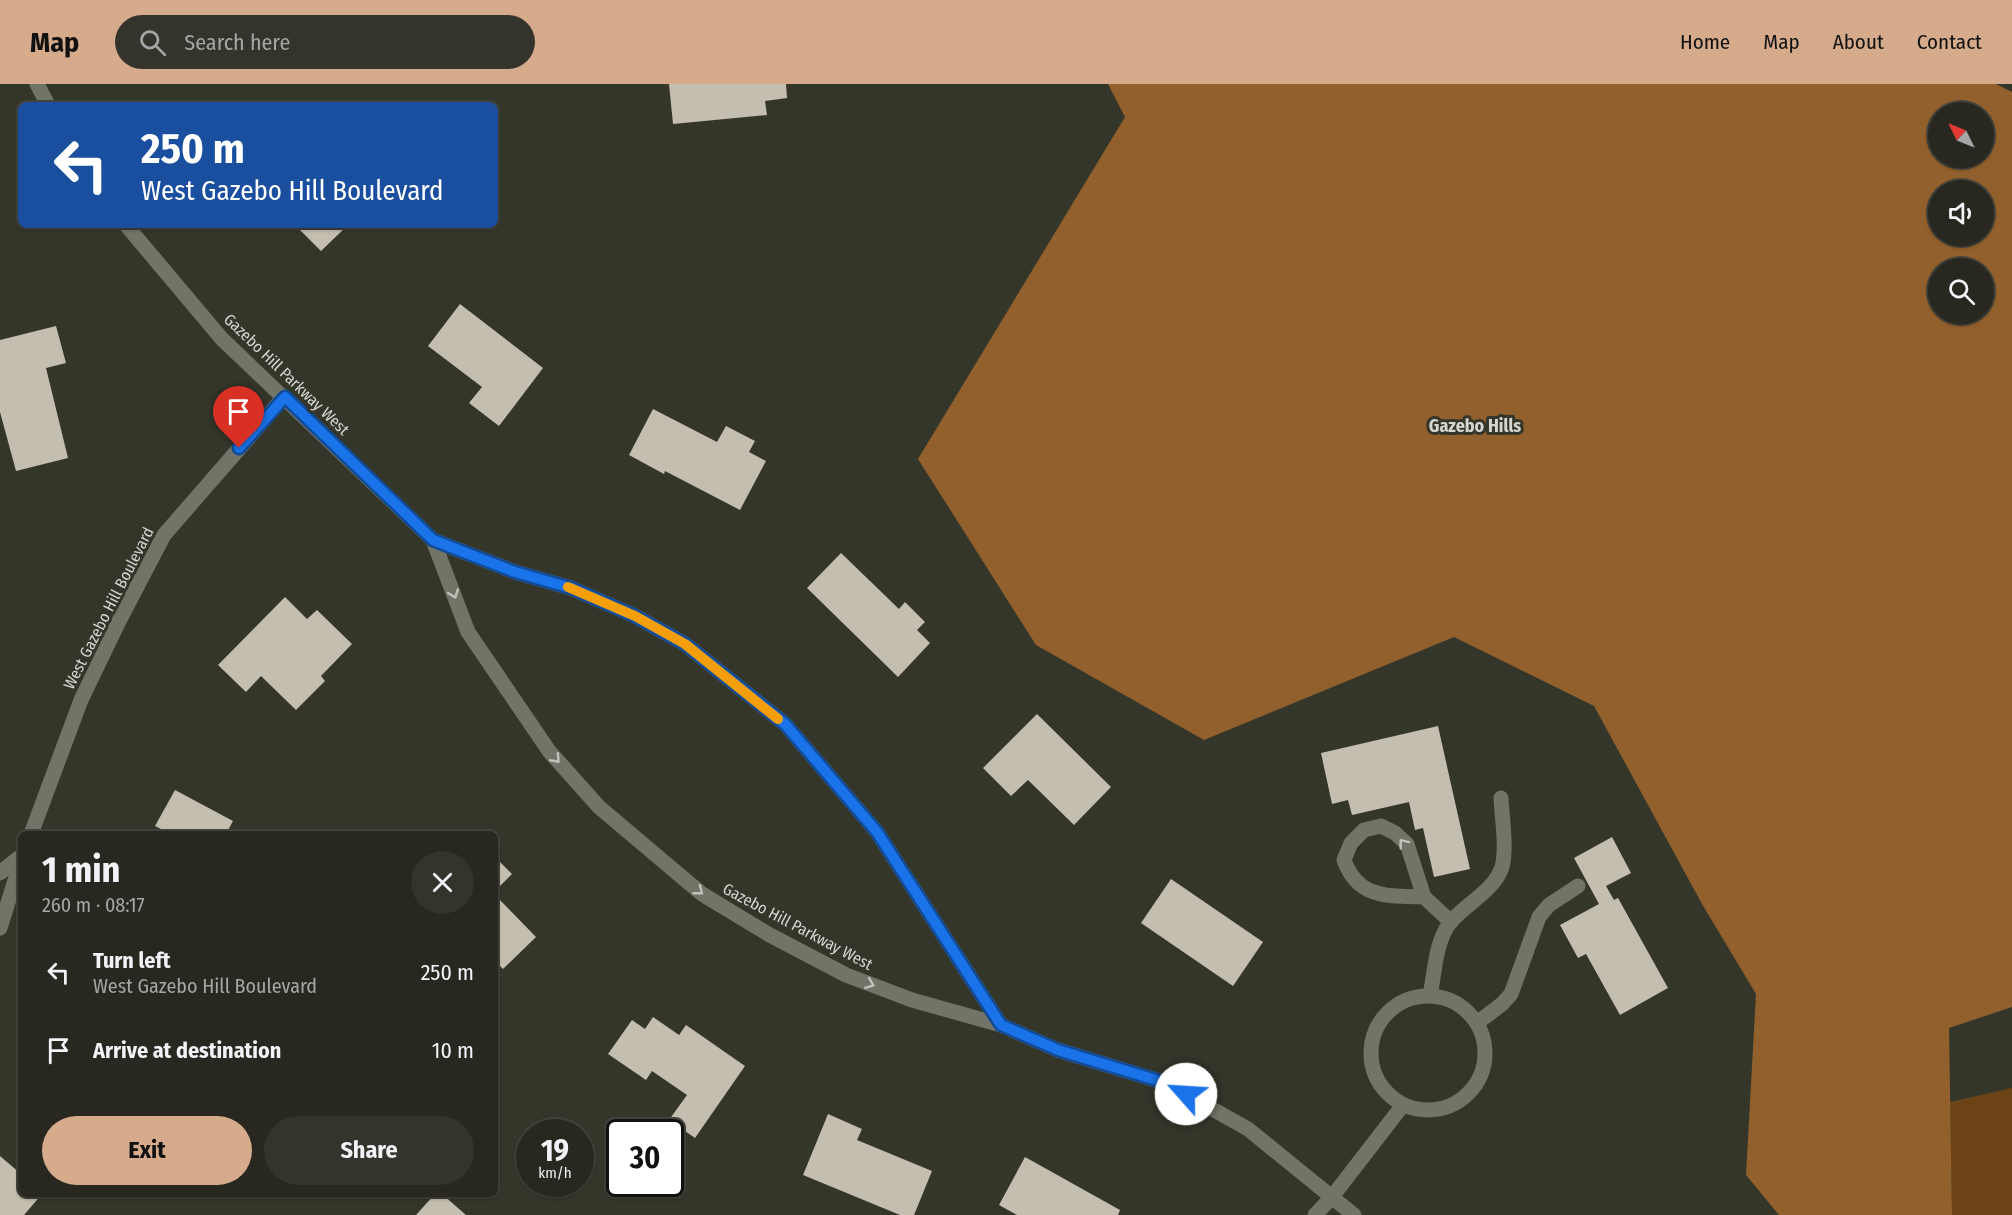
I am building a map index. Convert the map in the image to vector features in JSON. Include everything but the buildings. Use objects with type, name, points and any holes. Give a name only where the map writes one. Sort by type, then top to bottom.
[{"type":"street","points":[[37,84],[46,102]]},
{"type":"street","name":"Gazebo Hill Parkway West","points":[[129,228],[222,339],[433,540],[515,572],[571,588],[635,616],[685,644],[785,724],[877,832],[1001,1025]]},
{"type":"street","name":"West Gazebo Hill Boulevard","points":[[32,831],[81,700],[164,535],[285,397]]},
{"type":"street","name":"Gazebo Hill Parkway West","points":[[433,540],[468,632],[549,751],[599,807],[702,894],[768,934],[846,975],[912,1000],[1001,1025],[1058,1050],[1166,1083],[1248,1129],[1354,1215]]},
{"type":"street","points":[[1430,995],[1442,936],[1451,922],[1494,881],[1502,868],[1501,798]]},
{"type":"street","points":[[1424,897],[1379,894],[1361,887],[1349,874],[1344,860],[1351,843],[1364,830],[1381,826],[1395,833],[1407,844],[1424,897],[1451,922]]},
{"type":"street","points":[[0,873],[18,858]]},
{"type":"street","points":[[0,928],[18,871]]},
{"type":"street","points":[[1477,1023],[1511,994],[1539,917],[1549,905],[1578,886]]},
{"type":"street","points":[[1430,995],[1449,999],[1465,1009],[1477,1023],[1484,1040],[1485,1058],[1480,1076],[1470,1091],[1456,1103],[1438,1109],[1420,1110],[1403,1104],[1387,1093],[1375,1077],[1370,1058],[1372,1039],[1380,1021],[1393,1006],[1411,998],[1430,995]]},
{"type":"street","points":[[1315,1215],[1332,1197],[1403,1104]]},
{"type":"shaded area","points":[[1108,84],[1996,84],[2012,92],[2012,1007],[1949,1028],[1952,1215],[1779,1215],[1746,1175],[1756,994],[1702,904],[1594,706],[1454,637],[1204,740],[1036,645],[918,459],[1125,117]]},
{"type":"shaded area","points":[[2012,1088],[2012,1215],[1952,1215],[1950,1102]]},
{"type":"slow traffic","points":[[568,587],[635,616],[685,644],[778,719]]},
{"type":"district","name":"Gazebo Hills","points":[[1475,426]]},
{"type":"route","points":[[239,448],[285,397],[433,540],[515,572],[571,588],[635,616],[685,644],[727,680],[785,724],[877,832],[1001,1025],[1058,1050],[1166,1083],[1186,1094]]}]
